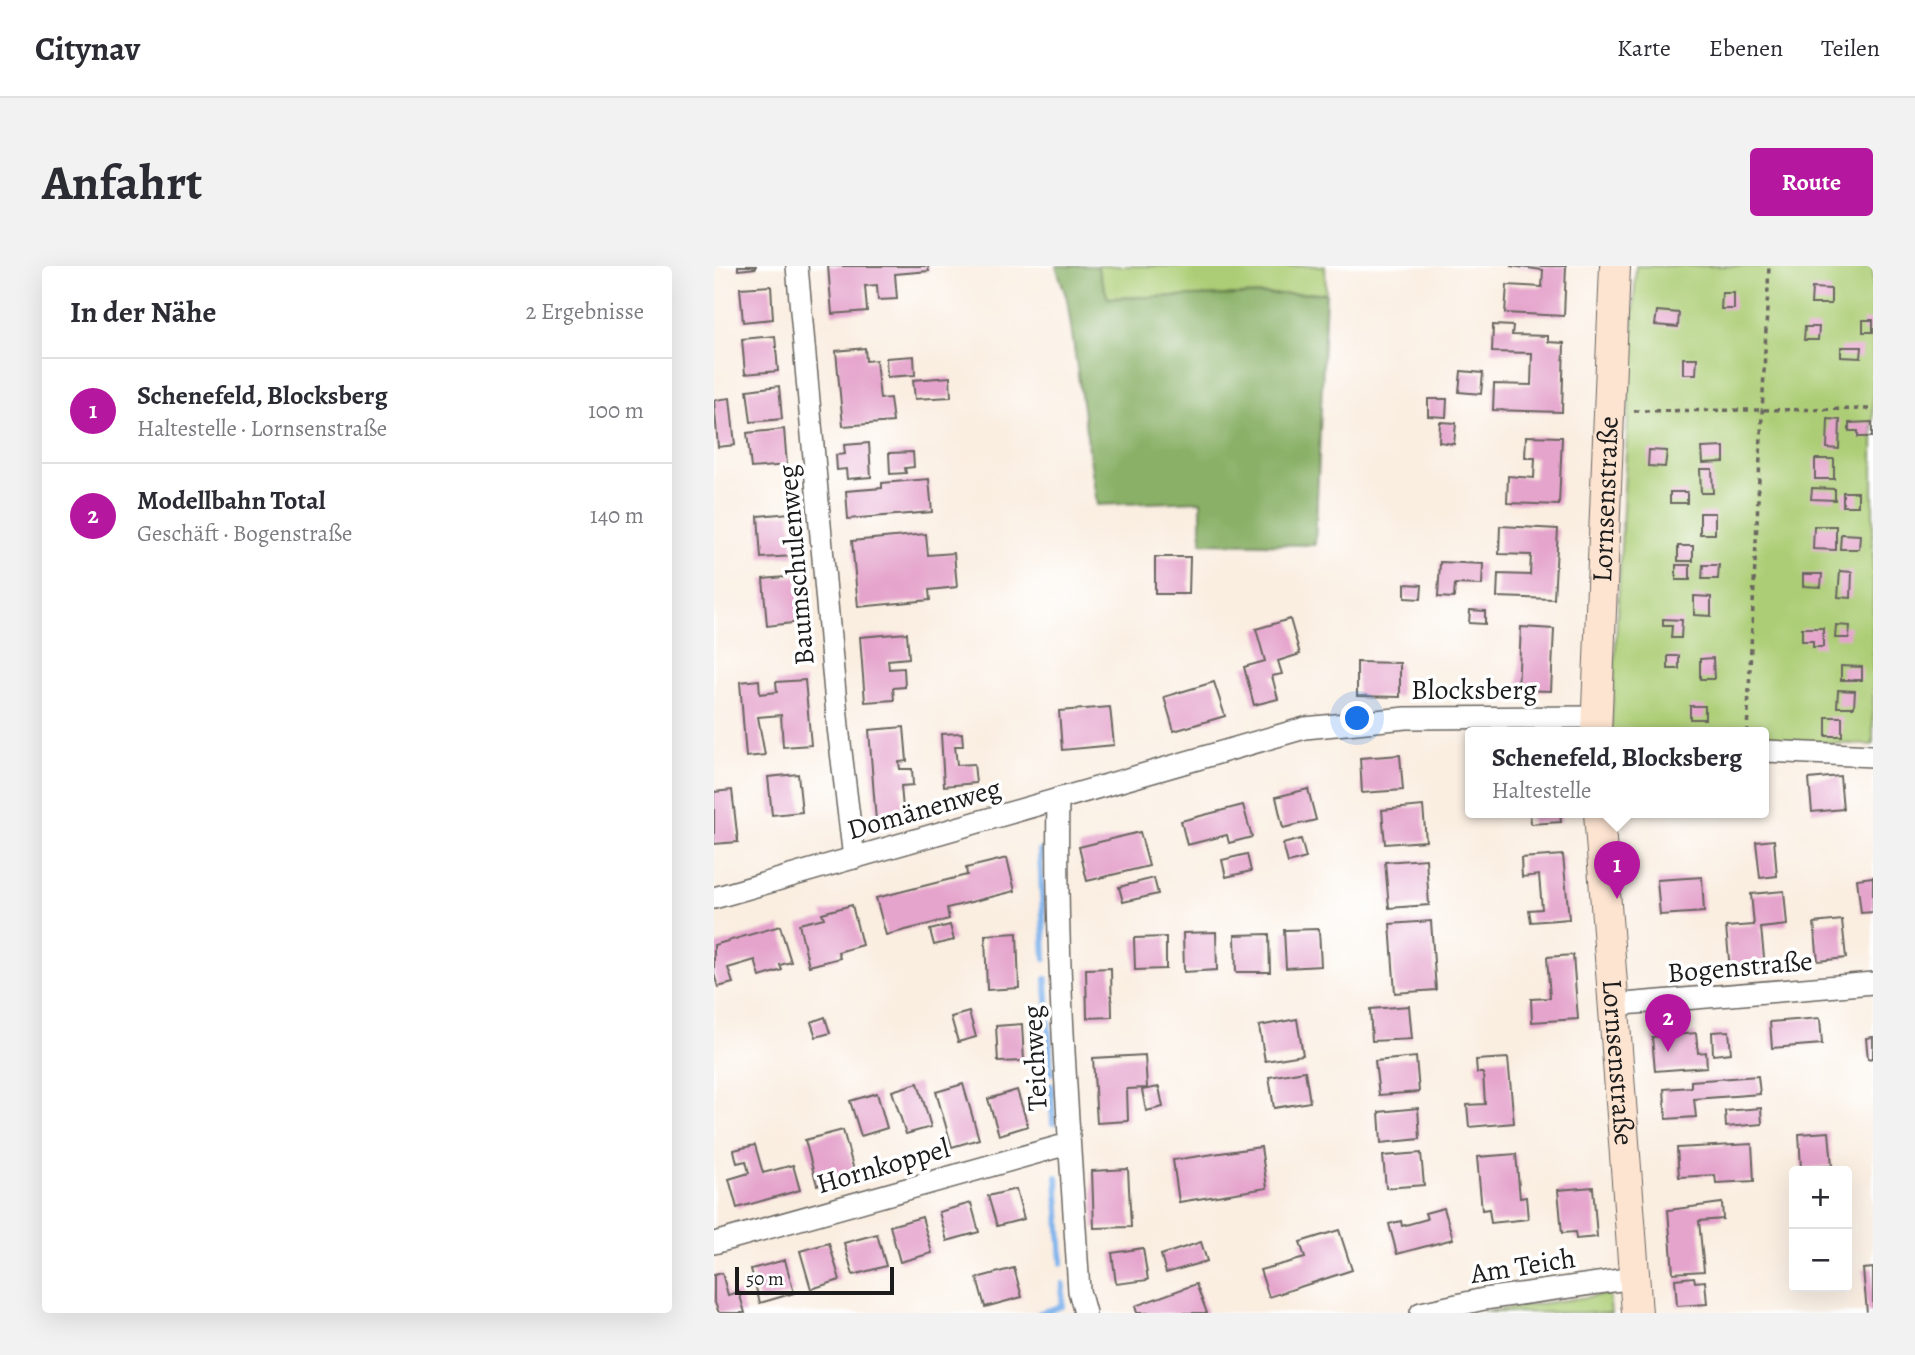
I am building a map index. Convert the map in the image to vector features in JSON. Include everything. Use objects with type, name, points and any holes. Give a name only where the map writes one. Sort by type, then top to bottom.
[{"type":"street","name":"Baumschulenweg","points":[[797,266],[838,727],[854,858]]},
{"type":"street","name":"Lornsenstraße","points":[[1596,725],[1615,266]]},
{"type":"street","name":"Blocksberg","points":[[1149,771],[1305,728],[1355,721],[1414,717],[1596,725]]},
{"type":"street","points":[[1769,751],[1873,756]]},
{"type":"street","name":"Domänenweg","points":[[714,898],[1149,771]]},
{"type":"street","name":"Teichweg","points":[[1058,799],[1056,883],[1068,1144],[1079,1291],[1085,1313]]},
{"type":"street","name":"Lornsenstraße","points":[[1599,818],[1637,1313]]},
{"type":"street","name":"Bogenstraße","points":[[1612,1005],[1873,983]]},
{"type":"street","name":"Hornkoppel","points":[[714,1242],[1068,1144]]},
{"type":"street","name":"Am Teich","points":[[1421,1313],[1484,1299],[1634,1278]]},
{"type":"path","points":[[1747,727],[1769,266]]},
{"type":"path","points":[[1625,411],[1873,409]]},
{"type":"green space","points":[[1056,266],[1097,266],[1108,298],[1326,293],[1315,545],[1201,543],[1201,501],[1097,505],[1067,299]]},
{"type":"green space","points":[[1097,266],[1325,266],[1326,293],[1107,298]]},
{"type":"green space","points":[[1636,266],[1873,266],[1873,745],[1769,740],[1769,727],[1611,727]]},
{"type":"green space","points":[[1609,1294],[1611,1313],[1483,1312]]},
{"type":"building","points":[[738,266],[756,266],[756,268],[738,270]]},
{"type":"building","points":[[828,266],[928,266],[929,271],[895,274],[897,299],[878,300],[877,285],[865,286],[867,311],[832,314]]},
{"type":"building","points":[[1510,266],[1566,266],[1564,316],[1505,313],[1507,285],[1542,287],[1543,270]]},
{"type":"building","points":[[771,286],[773,319],[743,322],[740,288]]},
{"type":"building","points":[[1812,288],[1831,289],[1831,304],[1811,304]]},
{"type":"building","points":[[1722,293],[1734,293],[1734,309],[1721,309]]},
{"type":"building","points":[[1657,311],[1679,313],[1678,327],[1655,325]]},
{"type":"building","points":[[1863,320],[1873,320],[1873,332],[1863,332]]},
{"type":"building","points":[[1493,325],[1513,326],[1512,335],[1548,336],[1548,342],[1564,343],[1562,412],[1493,410],[1494,384],[1531,385],[1532,353],[1492,352]]},
{"type":"building","points":[[1805,327],[1819,327],[1818,340],[1804,340]]},
{"type":"building","points":[[775,336],[778,371],[745,374],[742,339]]},
{"type":"building","points":[[1841,347],[1862,347],[1861,358],[1841,357]]},
{"type":"building","points":[[865,348],[866,361],[876,360],[880,399],[890,398],[893,422],[843,426],[836,351]]},
{"type":"building","points":[[914,356],[915,375],[887,377],[886,358]]},
{"type":"building","points":[[1683,358],[1697,358],[1696,374],[1683,374]]},
{"type":"building","points":[[1461,371],[1483,373],[1481,394],[1459,392]]},
{"type":"building","points":[[950,377],[951,397],[915,399],[913,380]]},
{"type":"building","points":[[779,386],[782,419],[751,422],[747,390]]},
{"type":"building","points":[[730,398],[735,445],[718,447],[714,400]]},
{"type":"building","points":[[1428,399],[1447,399],[1446,417],[1428,416]]},
{"type":"building","points":[[1828,419],[1840,420],[1839,449],[1827,448]]},
{"type":"building","points":[[1440,422],[1456,423],[1454,444],[1439,442]]},
{"type":"building","points":[[1872,422],[1872,437],[1858,437],[1858,431],[1849,431],[1849,423]]},
{"type":"building","points":[[784,429],[787,465],[751,468],[747,433]]},
{"type":"building","points":[[1526,436],[1562,437],[1559,505],[1507,503],[1508,476],[1534,478],[1535,458],[1525,458]]},
{"type":"building","points":[[869,443],[871,477],[847,479],[846,469],[837,470],[836,455],[845,454],[844,445]]},
{"type":"building","points":[[1724,447],[1724,462],[1703,463],[1702,448]]},
{"type":"building","points":[[1649,450],[1667,451],[1665,467],[1648,466]]},
{"type":"building","points":[[913,452],[914,467],[905,468],[906,473],[890,474],[889,453]]},
{"type":"building","points":[[1815,459],[1834,459],[1834,479],[1815,479]]},
{"type":"building","points":[[1700,469],[1712,469],[1713,493],[1701,493]]},
{"type":"building","points":[[929,479],[932,512],[848,519],[846,491],[882,488],[882,483]]},
{"type":"building","points":[[1812,488],[1835,489],[1835,500],[1811,499]]},
{"type":"building","points":[[1670,492],[1687,492],[1687,503],[1670,503]]},
{"type":"building","points":[[1843,492],[1858,492],[1858,506],[1843,506]]},
{"type":"building","points":[[790,513],[794,556],[761,558],[758,516]]},
{"type":"building","points":[[1700,513],[1715,513],[1715,534],[1700,534]]},
{"type":"building","points":[[1500,526],[1558,529],[1554,599],[1497,597],[1498,574],[1530,575],[1531,555],[1499,554]]},
{"type":"building","points":[[1814,526],[1836,526],[1836,550],[1813,549]]},
{"type":"building","points":[[926,534],[928,555],[954,553],[957,587],[929,590],[930,600],[858,607],[852,541]]},
{"type":"building","points":[[1841,534],[1860,535],[1859,549],[1840,549]]},
{"type":"building","points":[[1678,546],[1693,546],[1693,561],[1678,561]]},
{"type":"building","points":[[1155,557],[1190,557],[1189,594],[1155,594]]},
{"type":"building","points":[[1440,562],[1483,564],[1482,585],[1455,584],[1454,598],[1438,597]]},
{"type":"building","points":[[1676,565],[1690,565],[1690,580],[1676,580]]},
{"type":"building","points":[[1703,565],[1719,565],[1718,579],[1702,579]]},
{"type":"building","points":[[1840,571],[1852,572],[1851,598],[1838,597]]},
{"type":"building","points":[[1803,574],[1822,574],[1821,587],[1803,586]]},
{"type":"building","points":[[797,576],[801,622],[767,626],[763,579]]},
{"type":"building","points":[[1405,584],[1422,585],[1421,599],[1405,598]]},
{"type":"building","points":[[1694,596],[1711,597],[1711,616],[1694,615]]},
{"type":"building","points":[[1470,610],[1485,611],[1485,624],[1469,623]]},
{"type":"building","points":[[1290,619],[1300,654],[1278,661],[1282,674],[1272,676],[1278,699],[1254,705],[1244,667],[1265,661],[1256,629]]},
{"type":"building","points":[[1663,619],[1682,620],[1681,638],[1671,638],[1672,626],[1663,626]]},
{"type":"building","points":[[1836,625],[1850,626],[1849,638],[1835,638]]},
{"type":"building","points":[[1521,627],[1554,629],[1551,691],[1518,690]]},
{"type":"building","points":[[1802,628],[1823,628],[1823,647],[1813,647],[1813,641],[1802,641]]},
{"type":"building","points":[[907,633],[909,658],[888,660],[889,669],[904,668],[905,687],[893,688],[894,700],[865,702],[860,637]]},
{"type":"building","points":[[1668,656],[1679,656],[1679,669],[1668,669]]},
{"type":"building","points":[[1713,658],[1714,679],[1700,679],[1700,659]]},
{"type":"building","points":[[1357,662],[1400,663],[1400,697],[1357,696]]},
{"type":"building","points":[[1841,666],[1862,667],[1862,680],[1841,680]]},
{"type":"building","points":[[759,680],[760,694],[777,692],[776,682],[805,680],[811,745],[783,747],[781,715],[758,717],[765,755],[746,757],[740,682]]},
{"type":"building","points":[[1214,682],[1225,716],[1174,731],[1164,697]]},
{"type":"building","points":[[1838,690],[1855,691],[1854,707],[1837,707]]},
{"type":"building","points":[[1690,706],[1705,706],[1705,719],[1690,719]]},
{"type":"building","points":[[1110,707],[1114,745],[1062,750],[1059,711]]},
{"type":"building","points":[[1826,717],[1842,717],[1842,736],[1826,736]]},
{"type":"building","points":[[904,727],[907,761],[899,762],[900,769],[912,769],[913,785],[901,786],[904,820],[876,822],[869,730]]},
{"type":"building","points":[[962,733],[963,746],[955,746],[957,765],[974,764],[976,783],[944,786],[941,734]]},
{"type":"building","points":[[1400,755],[1403,790],[1362,793],[1360,758]]},
{"type":"building","points":[[798,774],[802,812],[772,815],[768,777]]},
{"type":"building","points":[[1840,776],[1843,809],[1812,812],[1809,779]]},
{"type":"building","points":[[1308,789],[1316,820],[1283,828],[1276,797]]},
{"type":"building","points":[[732,790],[738,842],[714,844],[714,792]]},
{"type":"building","points":[[1243,805],[1252,837],[1229,843],[1227,835],[1187,845],[1181,821]]},
{"type":"building","points":[[1423,806],[1426,841],[1385,844],[1382,810]]},
{"type":"building","points":[[1530,818],[1561,818],[1561,822],[1531,824]]},
{"type":"building","points":[[1140,832],[1149,866],[1087,881],[1079,847]]},
{"type":"building","points":[[1301,839],[1306,858],[1288,863],[1283,844]]},
{"type":"building","points":[[1774,840],[1777,876],[1760,878],[1756,842]]},
{"type":"building","points":[[1247,854],[1251,871],[1226,877],[1222,860]]},
{"type":"building","points":[[1563,855],[1569,919],[1531,922],[1529,910],[1542,909],[1539,875],[1522,877],[1521,858]]},
{"type":"building","points":[[1007,858],[1015,891],[947,908],[949,919],[886,935],[876,898],[967,875],[966,868]]},
{"type":"building","points":[[1426,859],[1429,905],[1389,908],[1385,862]]},
{"type":"building","points":[[1702,877],[1704,912],[1660,915],[1657,880]]},
{"type":"building","points":[[1873,877],[1873,912],[1861,913],[1857,879]]},
{"type":"building","points":[[1154,878],[1158,894],[1123,902],[1119,887]]},
{"type":"building","points":[[1784,891],[1787,925],[1761,928],[1765,967],[1730,970],[1726,927],[1754,925],[1751,894]]},
{"type":"building","points":[[852,905],[862,945],[838,952],[840,958],[809,966],[799,924],[824,918],[822,913]]},
{"type":"building","points":[[1842,920],[1846,958],[1818,961],[1814,923]]},
{"type":"building","points":[[1431,921],[1436,990],[1395,993],[1390,924]]},
{"type":"building","points":[[950,925],[954,940],[934,945],[930,930]]},
{"type":"building","points":[[780,926],[791,962],[780,965],[782,970],[760,977],[755,960],[728,968],[733,983],[718,987],[714,974],[714,945]]},
{"type":"building","points":[[1319,929],[1321,966],[1286,968],[1284,930]]},
{"type":"building","points":[[1216,932],[1217,970],[1184,972],[1183,933]]},
{"type":"building","points":[[1017,933],[1019,988],[987,990],[985,935]]},
{"type":"building","points":[[1269,934],[1270,972],[1236,972],[1235,935]]},
{"type":"building","points":[[1166,937],[1166,969],[1135,970],[1134,938]]},
{"type":"building","points":[[1573,955],[1578,1019],[1532,1022],[1531,999],[1550,998],[1547,957]]},
{"type":"building","points":[[1111,968],[1112,1017],[1087,1018],[1086,969]]},
{"type":"building","points":[[1409,1006],[1412,1039],[1372,1041],[1370,1009]]},
{"type":"building","points":[[969,1012],[976,1037],[958,1042],[951,1017]]},
{"type":"building","points":[[825,1017],[830,1033],[816,1037],[811,1022]]},
{"type":"building","points":[[1820,1018],[1822,1044],[1772,1048],[1770,1022]]},
{"type":"building","points":[[1297,1019],[1303,1055],[1265,1061],[1259,1026]]},
{"type":"building","points":[[1022,1024],[1024,1061],[998,1062],[996,1026]]},
{"type":"building","points":[[1729,1031],[1731,1053],[1713,1055],[1712,1032]]},
{"type":"building","points":[[1696,1033],[1698,1053],[1706,1052],[1707,1067],[1655,1071],[1652,1037]]},
{"type":"building","points":[[1873,1037],[1873,1058],[1868,1059],[1866,1038]]},
{"type":"building","points":[[1145,1055],[1147,1088],[1127,1089],[1128,1121],[1097,1123],[1093,1058]]},
{"type":"building","points":[[1416,1057],[1419,1092],[1379,1095],[1375,1061]]},
{"type":"building","points":[[1508,1058],[1514,1123],[1469,1127],[1467,1105],[1485,1104],[1483,1073],[1477,1073],[1476,1060]]},
{"type":"building","points":[[1305,1071],[1310,1102],[1274,1108],[1269,1077]]},
{"type":"building","points":[[1758,1076],[1760,1094],[1694,1099],[1696,1117],[1666,1119],[1664,1089],[1691,1087],[1691,1081]]},
{"type":"building","points":[[918,1083],[931,1127],[906,1134],[892,1091]]},
{"type":"building","points":[[963,1084],[979,1139],[952,1147],[936,1092]]},
{"type":"building","points":[[1159,1087],[1163,1107],[1146,1111],[1142,1090]]},
{"type":"building","points":[[1017,1090],[1028,1126],[999,1135],[988,1099]]},
{"type":"building","points":[[877,1093],[887,1128],[861,1136],[850,1101]]},
{"type":"building","points":[[1418,1108],[1420,1139],[1381,1143],[1379,1112]]},
{"type":"building","points":[[1761,1108],[1762,1124],[1726,1127],[1725,1111]]},
{"type":"building","points":[[843,1130],[855,1174],[817,1185],[805,1140]]},
{"type":"building","points":[[1829,1132],[1832,1166],[1801,1166],[1799,1134]]},
{"type":"building","points":[[1752,1144],[1754,1181],[1716,1183],[1715,1175],[1679,1177],[1677,1148]]},
{"type":"building","points":[[755,1145],[763,1173],[793,1165],[800,1190],[737,1208],[729,1179],[749,1173],[746,1161],[737,1163],[734,1150]]},
{"type":"building","points":[[1261,1147],[1267,1188],[1179,1202],[1173,1160]]},
{"type":"building","points":[[1421,1153],[1424,1185],[1386,1188],[1383,1156]]},
{"type":"building","points":[[1516,1154],[1520,1198],[1526,1197],[1528,1219],[1491,1223],[1489,1209],[1482,1210],[1477,1157]]},
{"type":"building","points":[[1128,1169],[1131,1227],[1094,1228],[1092,1171]]},
{"type":"building","points":[[1593,1187],[1597,1237],[1576,1239],[1575,1232],[1562,1233],[1558,1190]]},
{"type":"building","points":[[1016,1189],[1024,1219],[997,1226],[988,1196]]},
{"type":"building","points":[[971,1203],[979,1232],[947,1241],[939,1212]]},
{"type":"building","points":[[1722,1203],[1723,1219],[1699,1221],[1704,1271],[1673,1273],[1668,1210]]},
{"type":"building","points":[[1444,1208],[1453,1239],[1397,1254],[1389,1224],[1401,1221],[1402,1226],[1427,1219],[1425,1213]]},
{"type":"building","points":[[922,1217],[932,1253],[900,1262],[890,1226]]},
{"type":"building","points":[[1339,1230],[1352,1270],[1269,1297],[1260,1270],[1305,1258],[1300,1242]]},
{"type":"building","points":[[877,1234],[886,1266],[853,1275],[844,1243]]},
{"type":"building","points":[[1201,1242],[1207,1261],[1166,1273],[1161,1255]]},
{"type":"building","points":[[829,1243],[840,1280],[811,1289],[800,1251]]},
{"type":"building","points":[[1143,1248],[1148,1280],[1116,1284],[1112,1253]]},
{"type":"building","points":[[785,1260],[794,1293],[760,1303],[751,1269]]},
{"type":"building","points":[[1014,1268],[1022,1297],[985,1307],[977,1278]]},
{"type":"building","points":[[1873,1268],[1873,1313],[1867,1313],[1863,1269]]},
{"type":"building","points":[[722,1273],[728,1295],[739,1292],[745,1313],[719,1313],[714,1300],[714,1275]]},
{"type":"building","points":[[1694,1277],[1695,1282],[1705,1281],[1707,1304],[1677,1306],[1675,1279]]},
{"type":"building","points":[[1196,1284],[1207,1313],[1137,1313],[1135,1306]]},
{"type":"waterway","points":[[1040,851],[1045,958]]},
{"type":"waterway","points":[[1046,979],[1051,1073]]},
{"type":"waterway","points":[[1051,1085],[1053,1123]]},
{"type":"waterway","points":[[1057,1177],[1062,1263]]},
{"type":"waterway","points":[[1040,1313],[1062,1306],[1063,1284]]},
{"type":"place","name":"Schenefeld, Blocksberg","points":[[1617,899]]},
{"type":"place","name":"Modellbahn Total","points":[[1668,1052]]}]
